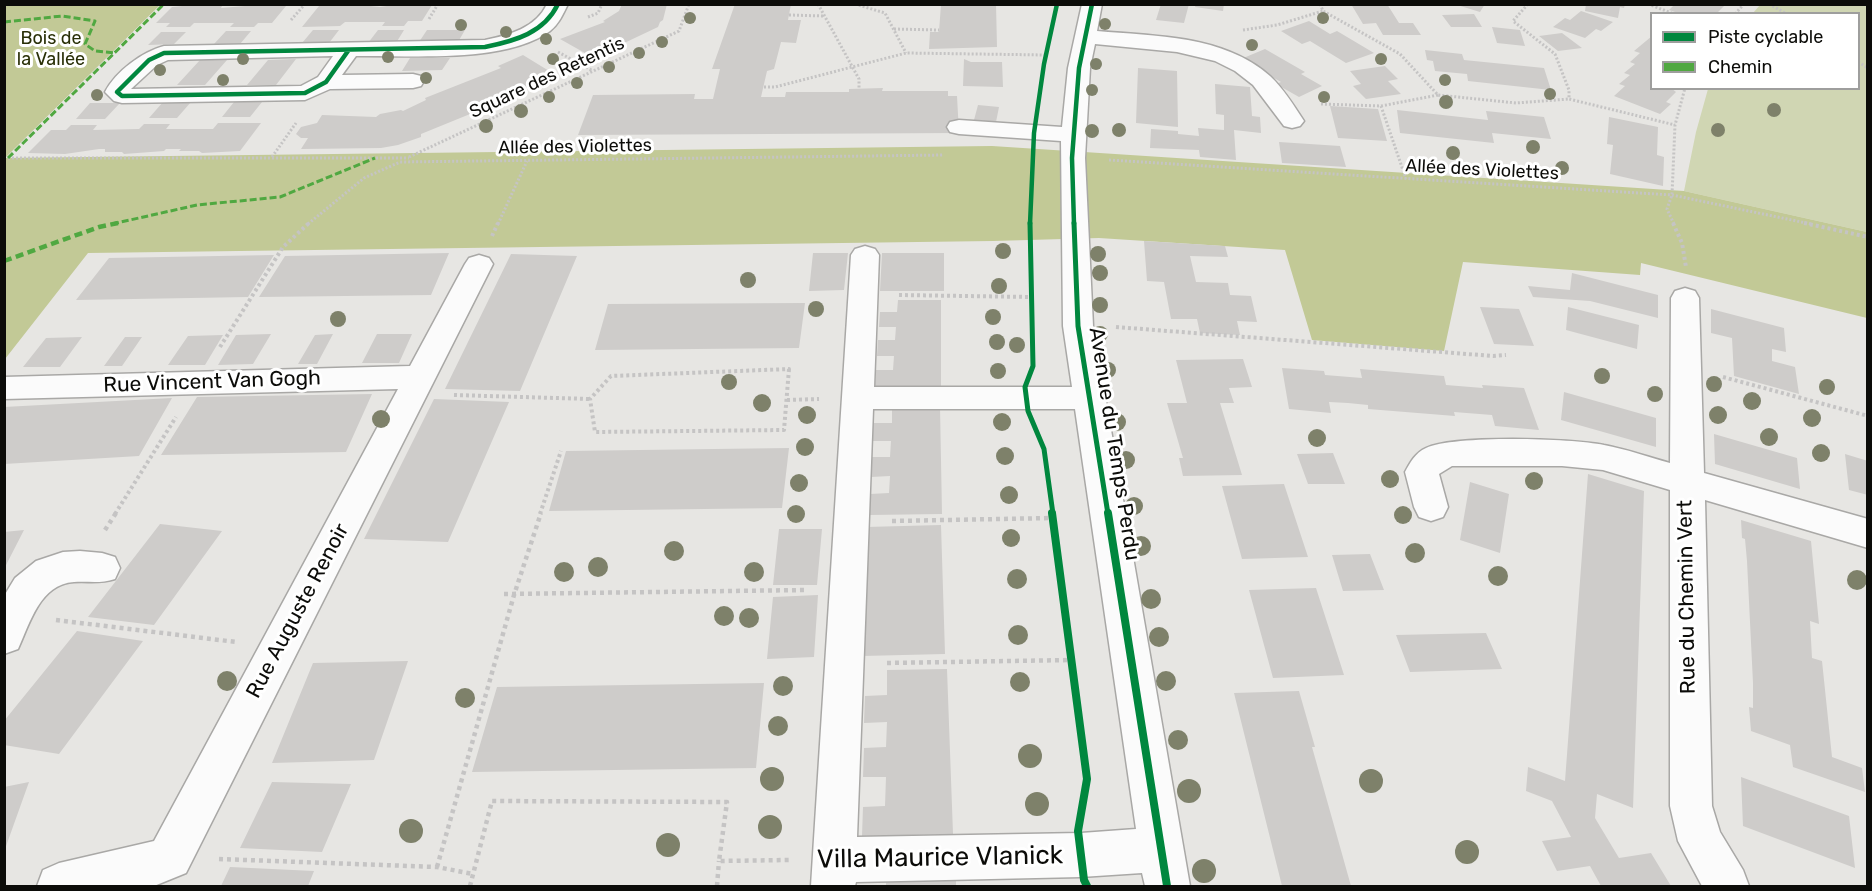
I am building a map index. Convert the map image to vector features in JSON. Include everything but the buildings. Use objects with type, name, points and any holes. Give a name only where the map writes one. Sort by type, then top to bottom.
[{"type":"street","points":[[348,51],[326,82],[312,91],[298,94],[122,96],[117,92],[118,88],[149,60],[173,51],[468,49],[500,44],[538,28],[548,21],[558,4]]},
{"type":"street","name":"Avenue du Temps Perdu","points":[[1092,4],[1079,68],[1074,135],[1072,203],[1078,326],[1164,868]]},
{"type":"street","points":[[1084,37],[1212,52],[1256,76],[1292,121]]},
{"type":"street","points":[[326,82],[413,81]]},
{"type":"street","points":[[958,127],[1074,135]]},
{"type":"street","points":[[834,873],[865,255]]},
{"type":"street","name":"Rue Auguste Renoir","points":[[170,857],[479,264]]},
{"type":"street","name":"Rue du Chemin Vert","points":[[1685,298],[1691,806],[1700,841],[1727,886]]},
{"type":"street","name":"Rue Vincent Van Gogh","points":[[4,388],[199,382],[415,385]]},
{"type":"street","points":[[858,398],[1089,398]]},
{"type":"street","points":[[1431,507],[1422,472],[1428,462],[1436,457],[1452,453],[1586,454],[1626,462],[1868,534]]},
{"type":"street","points":[[9,628],[27,591],[41,577],[59,567],[92,567]]},
{"type":"street","name":"Villa Maurice Vlanick","points":[[834,873],[1081,855],[1164,868]]},
{"type":"street","points":[[59,886],[147,867],[170,857]]},
{"type":"path","points":[[818,4],[859,79],[859,89]]},
{"type":"path","points":[[855,4],[885,13],[906,53]]},
{"type":"path","points":[[1320,4],[1323,11],[1400,54],[1438,95]]},
{"type":"path","points":[[1528,4],[1513,21],[1557,57],[1569,90],[1569,99]]},
{"type":"path","points":[[1648,4],[1669,12]]},
{"type":"path","points":[[1769,4],[1783,12]]},
{"type":"path","points":[[1212,52],[1220,35],[1224,33],[1277,25],[1323,11]]},
{"type":"path","points":[[789,15],[824,16]]},
{"type":"path","points":[[894,29],[939,30]]},
{"type":"path","points":[[764,87],[775,87],[906,53],[1046,55]]},
{"type":"path","points":[[1684,90],[1675,125],[1672,195],[1667,209],[1685,249],[1685,298]]},
{"type":"path","points":[[1278,101],[1381,106],[1438,95],[1516,103],[1569,99],[1675,125]]},
{"type":"path","points":[[1381,106],[1406,179]]},
{"type":"path","points":[[4,158],[409,158]]},
{"type":"path","points":[[479,264],[527,161]]},
{"type":"path","points":[[863,294],[1031,297]]},
{"type":"path","points":[[1112,327],[1493,356],[1506,355]]},
{"type":"path","points":[[1685,367],[1868,416]]},
{"type":"path","points":[[789,369],[784,430],[595,432],[590,399],[611,376],[789,369]]},
{"type":"path","points":[[415,385],[590,399]]},
{"type":"path","points":[[437,867],[514,595],[561,451]]},
{"type":"path","points":[[852,522],[1053,518]]},
{"type":"path","points":[[504,594],[848,589]]},
{"type":"path","points":[[9,628],[36,618],[279,647]]},
{"type":"path","points":[[844,664],[1071,660]]},
{"type":"path","points":[[470,886],[492,801],[727,802],[717,886]]},
{"type":"path","points":[[170,857],[437,867],[473,874]]},
{"type":"green space","name":"Bois de la Vallée","points":[[5,5],[160,5],[5,158]]},
{"type":"green space","points":[[1760,5],[1867,5],[1867,232],[1684,191],[1696,132],[1708,90],[1860,90],[1860,12],[1754,12]]},
{"type":"green space","points":[[992,146],[1684,191],[1867,232],[1867,318],[1641,263],[1640,275],[1463,262],[1444,351],[1312,340],[1285,250],[1099,238],[88,253],[5,359],[5,158]]},
{"type":"marked path","points":[[8,158],[164,4]]},
{"type":"marked path","points":[[4,22],[62,16],[95,21],[85,44],[95,51],[115,53]]},
{"type":"marked path","points":[[4,261],[99,227],[197,205],[280,197],[375,158]]},
{"type":"cycle path","points":[[348,51],[326,82],[305,93],[122,96],[117,92],[149,60],[164,53],[485,47],[510,41],[535,31],[549,19],[558,4]]},
{"type":"cycle path","points":[[1057,4],[1044,64],[1034,133],[1029,250],[1033,366],[1025,387],[1028,411],[1044,449],[1087,779],[1078,831],[1084,880],[1087,886]]},
{"type":"cycle path","points":[[1092,4],[1079,68],[1072,158],[1078,326],[1167,886]]}]
